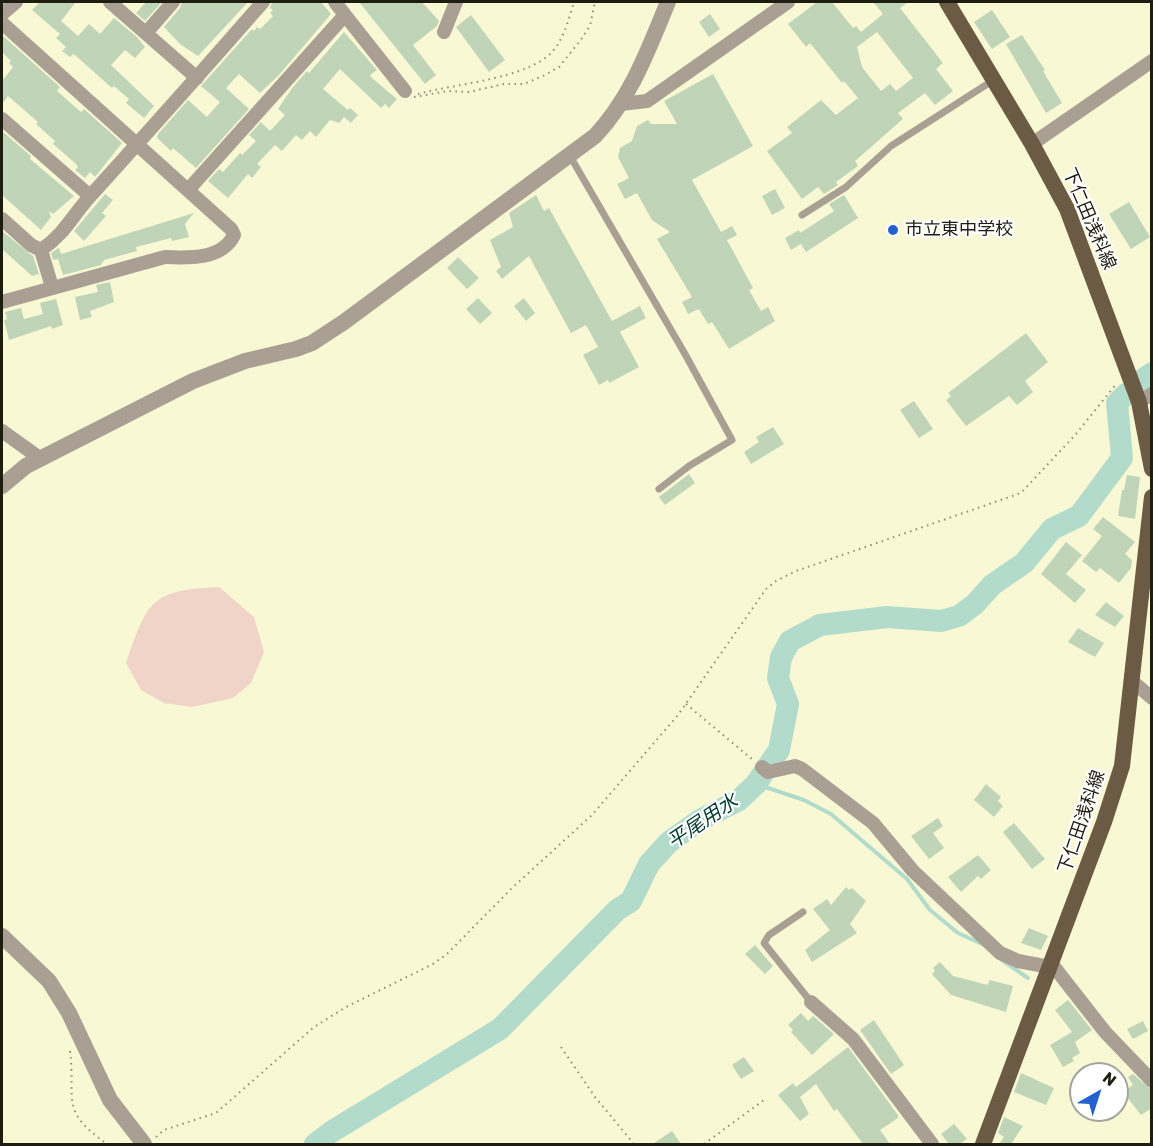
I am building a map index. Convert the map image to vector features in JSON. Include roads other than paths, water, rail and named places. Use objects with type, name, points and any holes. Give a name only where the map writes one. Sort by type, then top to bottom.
[{"type":"main road","name":"下仁田浅科線","points":[[948,2],[1032,144],[1067,209],[1126,368],[1145,398],[1152,469]]},
{"type":"main road","name":"下仁田浅科線","points":[[983,1144],[1115,790],[1127,736],[1152,497]]},
{"type":"street","points":[[2,14],[16,2]]},
{"type":"street","points":[[110,2],[197,78]]},
{"type":"street","points":[[146,33],[173,2]]},
{"type":"street","points":[[41,250],[58,238],[90,196],[138,145],[263,2]]},
{"type":"street","points":[[335,2],[405,91]]},
{"type":"street","points":[[444,32],[456,2]]},
{"type":"street","points":[[2,486],[41,459],[193,381],[245,361],[312,343],[344,322],[595,136],[621,104],[668,2]]},
{"type":"street","points":[[621,104],[647,101],[788,2]]},
{"type":"street","points":[[188,190],[345,15]]},
{"type":"street","points":[[2,23],[231,229],[234,235],[231,242],[221,250],[192,258],[165,257],[2,302]]},
{"type":"street","points":[[1032,144],[1152,61]]},
{"type":"street","points":[[2,119],[90,196]]},
{"type":"street","points":[[2,219],[31,245],[41,250],[52,287]]},
{"type":"street","points":[[2,431],[41,459]]},
{"type":"street","points":[[1133,682],[1152,698]]},
{"type":"street","points":[[765,770],[795,766],[802,769],[873,823],[913,871],[1000,953],[1018,961],[1051,966],[1058,971],[1105,1032],[1152,1081]]},
{"type":"street","points":[[2,936],[49,981],[69,1013],[110,1100],[149,1141]]},
{"type":"street","points":[[810,1002],[854,1039],[932,1144]]},
{"type":"lane","points":[[802,215],[846,187],[891,146],[995,80]]},
{"type":"lane","points":[[570,156],[686,354],[732,440],[658,489]]},
{"type":"lane","points":[[803,912],[769,934],[764,943],[810,1002]]},
{"type":"waterway","name":"平尾用水","points":[[1142,380],[1152,373]]},
{"type":"waterway","name":"平尾用水","points":[[315,1144],[500,1029],[617,910],[631,901],[649,864],[669,842],[700,820],[739,800],[756,784],[779,750],[788,704],[778,678],[781,657],[790,641],[820,625],[887,617],[941,621],[959,616],[975,604],[992,585],[1024,563],[1052,529],[1079,516],[1122,458],[1117,403],[1126,394]]},
{"type":"waterway","points":[[756,784],[804,800],[831,814],[907,879],[930,910],[958,933],[982,944]]},
{"type":"waterway","points":[[1002,960],[1028,978]]},
{"type":"place","name":"市立東中学校","points":[[893,230]]}]
